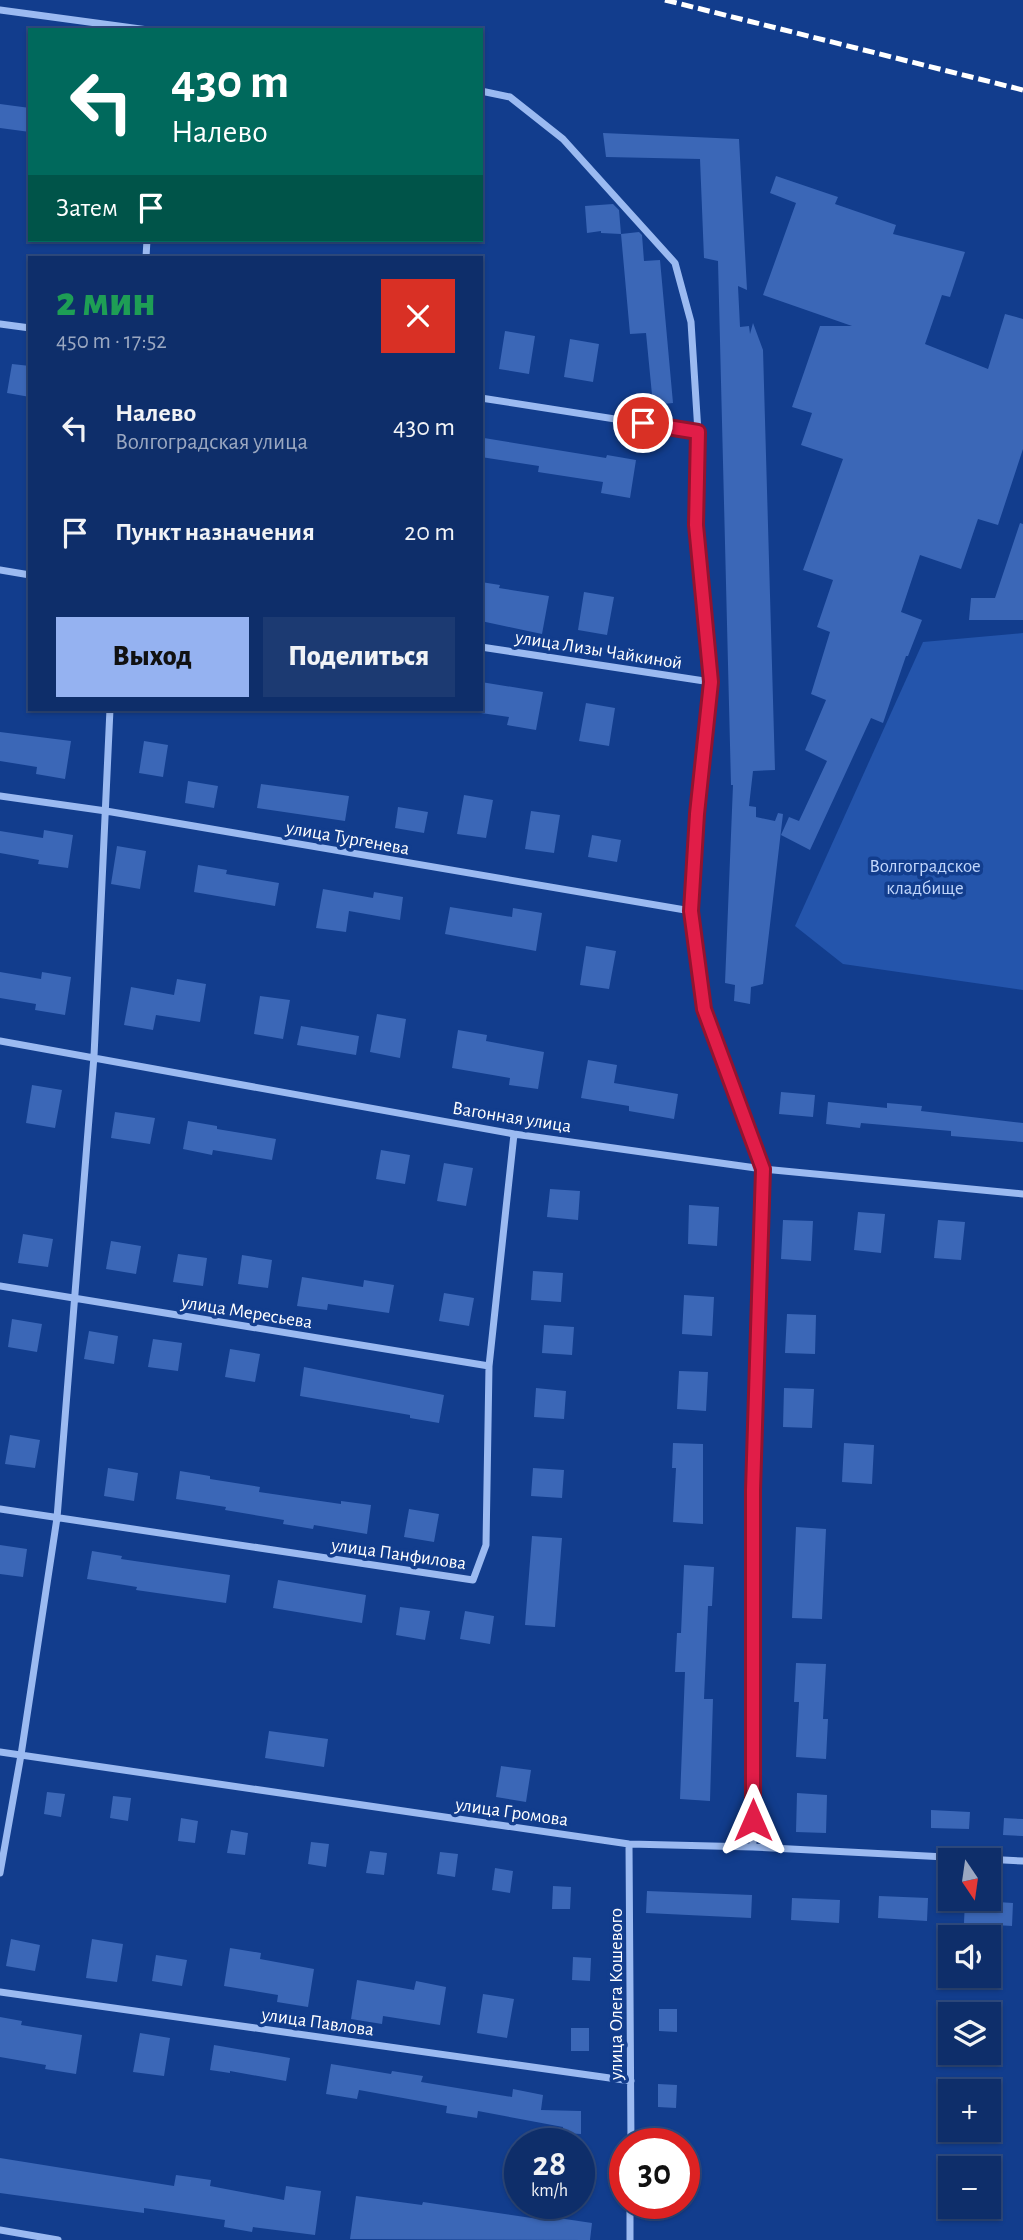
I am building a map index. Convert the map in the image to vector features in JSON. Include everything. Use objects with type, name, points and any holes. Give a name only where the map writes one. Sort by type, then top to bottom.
[{"type":"street","points":[[0,10],[133,28]]},
{"type":"street","points":[[483,91],[510,97],[563,139],[675,263],[691,322],[698,432],[696,525],[711,682],[697,814],[691,911],[704,1009],[763,1169],[753,1490],[753,1847]]},
{"type":"street","points":[[0,324],[28,328]]},
{"type":"street","points":[[483,398],[698,432]]},
{"type":"street","points":[[0,570],[28,575]]},
{"type":"street","name":"улица Лизы Чайкиной","points":[[483,647],[711,682]]},
{"type":"street","points":[[0,1873],[57,1518],[94,1056],[110,711]]},
{"type":"street","name":"улица Тургенева","points":[[0,796],[106,811],[691,911]]},
{"type":"street","name":"Вагонная улица","points":[[0,1041],[514,1134],[763,1169],[1023,1194]]},
{"type":"street","name":"улица Панфилова","points":[[0,1508],[473,1580],[486,1545],[489,1366],[514,1134]]},
{"type":"street","name":"улица Мересьева","points":[[0,1286],[489,1366]]},
{"type":"street","name":"улица Громова","points":[[0,1752],[629,1844],[753,1847],[1023,1861]]},
{"type":"street","name":"улица Олега Кошевого","points":[[629,1844],[631,2128]]},
{"type":"street","name":"улица Павлова","points":[[0,1992],[631,2081]]},
{"type":"street","points":[[629,2240],[630,2219]]},
{"type":"street","points":[[0,2230],[58,2240]]},
{"type":"green space","name":"Волгоградское кладбище","points":[[1023,633],[1023,990],[843,964],[795,926],[923,642]]},
{"type":"building","points":[[0,104],[28,108],[28,132],[0,128]]},
{"type":"building","points":[[603,133],[739,139],[747,290],[738,286],[740,327],[749,326],[750,334],[753,323],[763,350],[775,770],[753,771],[749,806],[756,807],[756,817],[775,821],[778,813],[783,814],[763,984],[751,987],[750,1004],[734,1001],[735,985],[725,983],[733,785],[718,261],[704,258],[700,159],[606,157]]},
{"type":"building","points":[[776,176],[838,197],[835,204],[896,225],[893,234],[965,252],[950,297],[942,295],[925,344],[988,369],[1005,314],[1023,319],[1023,449],[998,525],[978,519],[961,569],[920,555],[901,612],[922,620],[906,656],[883,723],[871,718],[810,850],[781,835],[789,817],[799,821],[827,761],[805,750],[826,700],[811,694],[830,632],[817,627],[833,580],[803,570],[843,459],[801,445],[812,413],[792,407],[820,326],[852,326],[763,295],[796,203],[770,193]]},
{"type":"building","points":[[613,204],[619,210],[621,234],[601,231],[587,233],[585,206]]},
{"type":"building","points":[[639,232],[642,235],[644,261],[660,260],[673,403],[653,405],[646,333],[630,334],[621,234]]},
{"type":"building","points":[[505,331],[535,336],[529,374],[499,369]]},
{"type":"building","points":[[570,339],[599,344],[593,382],[564,377]]},
{"type":"building","points":[[12,364],[28,366],[28,397],[7,393]]},
{"type":"building","points":[[484,438],[606,458],[607,455],[636,460],[630,498],[601,493],[603,482],[538,472],[539,466],[483,457]]},
{"type":"building","points":[[1020,523],[1023,524],[1023,620],[969,620],[971,598],[995,598]]},
{"type":"building","points":[[483,582],[500,585],[499,588],[549,596],[542,634],[483,621]]},
{"type":"building","points":[[584,592],[614,597],[607,635],[578,630]]},
{"type":"building","points":[[483,682],[543,692],[536,730],[507,725],[509,717],[481,713]]},
{"type":"building","points":[[586,703],[615,708],[609,746],[579,741]]},
{"type":"building","points":[[0,732],[71,741],[65,779],[36,774],[37,767],[0,761]]},
{"type":"building","points":[[144,741],[168,745],[163,777],[139,773]]},
{"type":"building","points":[[188,781],[218,786],[214,808],[185,803]]},
{"type":"building","points":[[261,784],[349,796],[345,821],[257,808]]},
{"type":"building","points":[[464,795],[493,800],[486,838],[457,834]]},
{"type":"building","points":[[398,807],[428,812],[424,833],[395,828]]},
{"type":"building","points":[[531,811],[560,815],[554,853],[525,849]]},
{"type":"building","points":[[44,830],[73,835],[68,868],[38,864],[39,860],[0,853],[0,831],[43,838]]},
{"type":"building","points":[[592,835],[621,840],[617,862],[588,857]]},
{"type":"building","points":[[117,846],[146,851],[140,889],[111,884]]},
{"type":"building","points":[[198,865],[227,870],[226,874],[279,883],[275,906],[194,892]]},
{"type":"building","points":[[323,889],[373,898],[374,892],[403,897],[400,920],[349,911],[346,932],[316,928]]},
{"type":"building","points":[[450,907],[512,917],[513,908],[542,913],[536,951],[445,934]]},
{"type":"building","points":[[586,946],[616,951],[609,989],[580,985]]},
{"type":"building","points":[[0,972],[41,979],[42,972],[71,977],[65,1015],[35,1010],[36,1004],[0,998]]},
{"type":"building","points":[[177,979],[206,984],[200,1022],[156,1015],[153,1030],[124,1025],[131,987],[174,995]]},
{"type":"building","points":[[260,996],[290,1000],[283,1039],[254,1034]]},
{"type":"building","points":[[377,1014],[406,1019],[400,1058],[370,1052]]},
{"type":"building","points":[[301,1026],[359,1036],[356,1055],[297,1045]]},
{"type":"building","points":[[458,1030],[487,1035],[486,1041],[544,1052],[538,1089],[509,1085],[510,1078],[452,1068]]},
{"type":"building","points":[[588,1060],[617,1065],[614,1083],[678,1094],[674,1119],[629,1111],[629,1106],[581,1098]]},
{"type":"building","points":[[32,1085],[62,1090],[55,1128],[26,1123]]},
{"type":"building","points":[[781,1092],[815,1095],[813,1117],[779,1114]]},
{"type":"building","points":[[828,1102],[887,1108],[887,1103],[922,1106],[921,1111],[1023,1123],[1023,1142],[951,1136],[951,1131],[861,1123],[860,1128],[826,1124]]},
{"type":"building","points":[[115,1112],[155,1118],[150,1144],[111,1138]]},
{"type":"building","points":[[188,1121],[276,1139],[272,1160],[213,1150],[212,1155],[183,1149]]},
{"type":"building","points":[[381,1150],[410,1155],[405,1184],[376,1179]]},
{"type":"building","points":[[444,1163],[473,1168],[466,1206],[437,1201]]},
{"type":"building","points":[[550,1189],[580,1191],[578,1220],[547,1217]]},
{"type":"building","points":[[689,1205],[719,1207],[717,1246],[688,1244]]},
{"type":"building","points":[[858,1212],[885,1214],[881,1253],[854,1250]]},
{"type":"building","points":[[783,1220],[813,1221],[811,1261],[781,1259]]},
{"type":"building","points":[[938,1220],[965,1222],[961,1260],[934,1258]]},
{"type":"building","points":[[23,1234],[53,1239],[48,1267],[18,1263]]},
{"type":"building","points":[[111,1241],[141,1246],[136,1274],[106,1269]]},
{"type":"building","points":[[178,1254],[207,1258],[203,1286],[173,1282]]},
{"type":"building","points":[[242,1255],[272,1260],[268,1288],[238,1284]]},
{"type":"building","points":[[533,1271],[563,1273],[561,1302],[531,1300]]},
{"type":"building","points":[[302,1277],[363,1287],[364,1280],[394,1285],[389,1313],[328,1304],[327,1310],[297,1306]]},
{"type":"building","points":[[444,1293],[474,1298],[469,1326],[439,1321]]},
{"type":"building","points":[[684,1295],[714,1297],[712,1336],[682,1334]]},
{"type":"building","points":[[787,1314],[816,1315],[815,1354],[785,1353]]},
{"type":"building","points":[[12,1319],[42,1324],[37,1352],[8,1347]]},
{"type":"building","points":[[544,1325],[574,1327],[572,1355],[542,1353]]},
{"type":"building","points":[[89,1331],[118,1336],[114,1364],[84,1359]]},
{"type":"building","points":[[153,1339],[182,1343],[178,1371],[148,1367]]},
{"type":"building","points":[[230,1349],[260,1354],[255,1382],[225,1377]]},
{"type":"building","points":[[304,1367],[444,1395],[439,1423],[410,1418],[410,1415],[300,1396]]},
{"type":"building","points":[[679,1371],[708,1372],[706,1411],[677,1409]]},
{"type":"building","points":[[536,1388],[566,1391],[564,1419],[534,1417]]},
{"type":"building","points":[[784,1388],[814,1389],[812,1428],[783,1427]]},
{"type":"building","points":[[10,1435],[40,1440],[35,1468],[5,1464]]},
{"type":"building","points":[[673,1443],[703,1444],[703,1524],[673,1522],[676,1468],[672,1468]]},
{"type":"building","points":[[844,1443],[874,1445],[872,1484],[842,1482]]},
{"type":"building","points":[[108,1468],[138,1473],[134,1501],[104,1496]]},
{"type":"building","points":[[533,1468],[564,1470],[562,1498],[531,1496]]},
{"type":"building","points":[[180,1471],[260,1487],[259,1492],[341,1504],[341,1501],[371,1505],[367,1534],[314,1525],[313,1529],[283,1524],[284,1520],[176,1499]]},
{"type":"building","points":[[409,1509],[439,1514],[434,1542],[404,1537]]},
{"type":"building","points":[[796,1527],[826,1529],[822,1619],[792,1618]]},
{"type":"building","points":[[532,1536],[562,1538],[555,1627],[525,1625]]},
{"type":"building","points":[[0,1545],[27,1549],[23,1577],[0,1574]]},
{"type":"building","points":[[92,1551],[122,1556],[121,1559],[230,1575],[226,1603],[136,1590],[137,1587],[87,1579]]},
{"type":"building","points":[[684,1565],[714,1567],[712,1606],[708,1606],[704,1699],[713,1699],[710,1801],[680,1799],[685,1672],[675,1672],[677,1633],[681,1633]]},
{"type":"building","points":[[278,1580],[366,1595],[362,1623],[273,1608]]},
{"type":"building","points":[[400,1607],[430,1611],[425,1640],[396,1635]]},
{"type":"building","points":[[465,1611],[494,1616],[490,1644],[460,1639]]},
{"type":"building","points":[[796,1663],[826,1664],[823,1719],[828,1719],[826,1759],[796,1757],[799,1702],[794,1702]]},
{"type":"building","points":[[269,1731],[328,1739],[324,1767],[265,1758]]},
{"type":"building","points":[[501,1766],[531,1770],[526,1802],[496,1797]]},
{"type":"building","points":[[47,1792],[65,1794],[61,1817],[44,1814]]},
{"type":"building","points":[[797,1793],[827,1795],[826,1833],[796,1832]]},
{"type":"building","points":[[113,1796],[131,1798],[128,1821],[110,1818]]},
{"type":"building","points":[[931,1810],[970,1812],[969,1829],[931,1828]]},
{"type":"building","points":[[181,1818],[198,1821],[195,1843],[178,1841]]},
{"type":"building","points":[[1004,1818],[1023,1819],[1023,1836],[1003,1835]]},
{"type":"building","points":[[231,1830],[248,1833],[245,1855],[227,1853]]},
{"type":"building","points":[[311,1842],[329,1844],[326,1867],[308,1864]]},
{"type":"building","points":[[370,1851],[387,1853],[384,1875],[366,1873]]},
{"type":"building","points":[[440,1852],[458,1854],[455,1877],[437,1874]]},
{"type":"building","points":[[495,1868],[513,1871],[510,1893],[492,1890]]},
{"type":"building","points":[[553,1886],[571,1887],[570,1909],[552,1909]]},
{"type":"building","points":[[647,1891],[752,1895],[751,1918],[646,1913]]},
{"type":"building","points":[[879,1896],[928,1898],[927,1921],[878,1918]]},
{"type":"building","points":[[792,1898],[840,1900],[839,1923],[791,1920]]},
{"type":"building","points":[[1001,1902],[1013,1903],[1012,1926],[964,1923],[965,1911],[1001,1911]]},
{"type":"building","points":[[11,1939],[40,1945],[35,1971],[6,1966]]},
{"type":"building","points":[[92,1939],[123,1944],[117,1982],[86,1978]]},
{"type":"building","points":[[230,1948],[261,1953],[260,1959],[314,1969],[308,2007],[277,2002],[278,1995],[224,1986]]},
{"type":"building","points":[[156,1955],[187,1960],[182,1986],[152,1981]]},
{"type":"building","points":[[573,1957],[591,1958],[590,1981],[572,1980]]},
{"type":"building","points":[[357,1980],[414,1990],[416,1981],[446,1987],[440,2025],[383,2016],[382,2024],[351,2019]]},
{"type":"building","points":[[483,1994],[514,1999],[507,2038],[477,2033]]},
{"type":"building","points":[[659,2009],[677,2009],[677,2032],[659,2031]]},
{"type":"building","points":[[0,2017],[22,2021],[21,2025],[82,2035],[76,2074],[45,2069],[46,2065],[0,2057]]},
{"type":"building","points":[[571,2028],[589,2028],[589,2051],[571,2051]]},
{"type":"building","points":[[140,2033],[170,2038],[164,2076],[133,2072]]},
{"type":"building","points":[[214,2045],[290,2058],[286,2081],[210,2070]]},
{"type":"building","points":[[331,2064],[391,2074],[392,2071],[423,2076],[421,2082],[512,2097],[513,2089],[543,2095],[541,2110],[581,2111],[581,2128],[563,2128],[478,2111],[477,2118],[446,2113],[447,2106],[359,2090],[357,2099],[326,2094]]},
{"type":"building","points":[[658,2084],[677,2085],[676,2108],[658,2107]]},
{"type":"building","points":[[0,2158],[174,2186],[176,2175],[211,2180],[210,2186],[284,2200],[286,2186],[321,2191],[315,2235],[253,2227],[252,2232],[224,2227],[225,2220],[144,2208],[144,2213],[0,2193]]},
{"type":"building","points":[[356,2196],[422,2205],[423,2202],[504,2214],[504,2219],[565,2219],[592,2223],[590,2240],[350,2239]]},
{"type":"railway","points":[[665,0],[1023,90]]},
{"type":"route","points":[[643,423],[698,432],[696,525],[711,682],[697,814],[691,911],[704,1009],[763,1169],[753,1490],[753,1820]]}]
